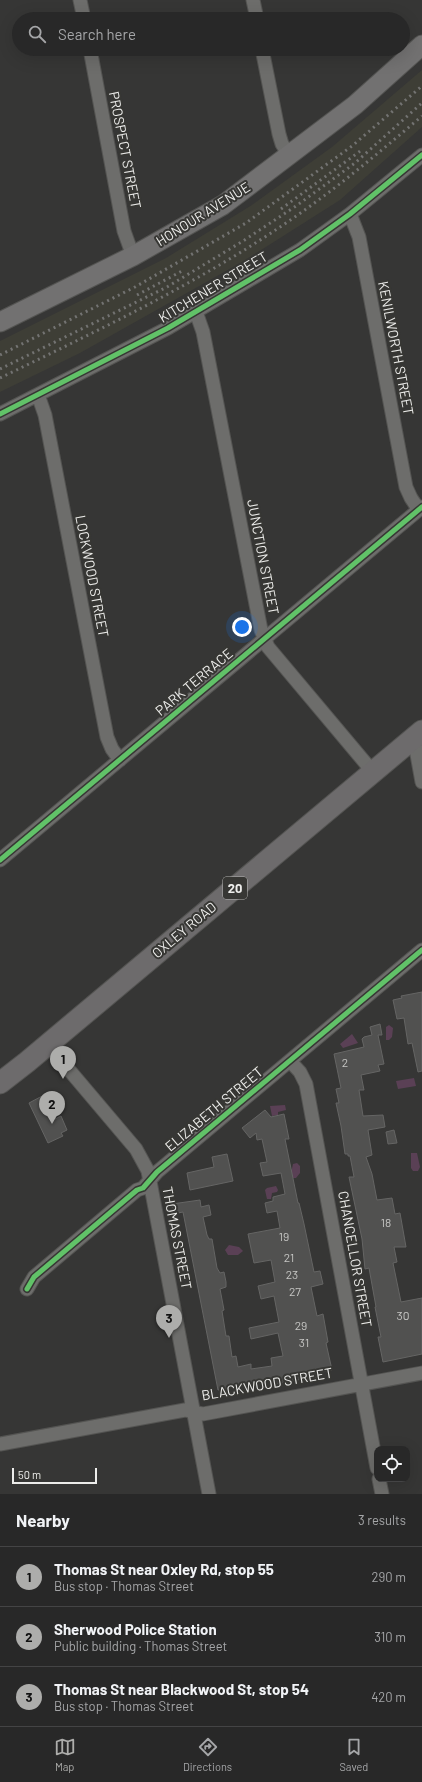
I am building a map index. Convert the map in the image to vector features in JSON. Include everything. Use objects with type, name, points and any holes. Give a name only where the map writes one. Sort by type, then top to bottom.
[{"type":"main road","name":"OXLEY ROAD","points":[[0,1080],[48,1045],[418,734]]},
{"type":"street","points":[[80,0],[83,12]]},
{"type":"street","points":[[253,0],[256,12]]},
{"type":"street","name":"HONOUR AVENUE","points":[[410,56],[422,45]]},
{"type":"street","name":"PROSPECT STREET","points":[[91,56],[124,231],[133,256]]},
{"type":"street","points":[[263,56],[279,134],[282,144],[289,155]]},
{"type":"street","name":"HONOUR AVENUE","points":[[0,322],[133,256],[223,205],[355,105],[410,56]]},
{"type":"street","name":"KITCHENER STREET","points":[[0,414],[196,312],[320,237],[422,155]]},
{"type":"street","name":"KENILWORTH STREET","points":[[350,214],[359,237],[406,487],[411,498],[421,509]]},
{"type":"street","name":"JUNCTION STREET","points":[[196,312],[203,332],[261,630],[268,647],[373,772]]},
{"type":"street","name":"LOCKWOOD STREET","points":[[38,395],[45,415],[107,737],[112,749],[120,760]]},
{"type":"street","name":"PARK TERRACE","points":[[0,860],[421,509]]},
{"type":"street","points":[[418,734],[422,782]]},
{"type":"street","name":"ELIZABETH STREET","points":[[27,1289],[34,1277],[422,950]]},
{"type":"street","name":"THOMAS STREET","points":[[48,1045],[136,1149],[145,1162],[150,1180],[209,1494]]},
{"type":"street","name":"CHANCELLOR STREET","points":[[290,1061],[300,1072],[306,1084],[374,1452]]},
{"type":"street","name":"BLACKWOOD STREET","points":[[0,1444],[185,1410],[203,1414],[422,1373]]},
{"type":"street","points":[[380,1482],[382,1494]]},
{"type":"shaded area","points":[[422,70],[422,127],[340,200],[242,262],[80,353],[0,392],[0,341],[166,258],[252,205],[332,147]]},
{"type":"shaded area","points":[[389,1025],[393,1028],[392,1037],[389,1040],[386,1040],[386,1027]]},
{"type":"shaded area","points":[[352,1034],[358,1043],[343,1048],[340,1044]]},
{"type":"shaded area","points":[[414,1078],[416,1086],[398,1089],[396,1081]]},
{"type":"shaded area","points":[[285,1105],[286,1110],[278,1112],[278,1115],[272,1116],[270,1106]]},
{"type":"shaded area","points":[[411,1153],[417,1153],[420,1167],[418,1171],[413,1171],[411,1168]]},
{"type":"shaded area","points":[[297,1163],[300,1166],[300,1173],[296,1178],[293,1178],[291,1173],[293,1164]]},
{"type":"shaded area","points":[[276,1186],[278,1190],[277,1192],[272,1193],[271,1199],[267,1199],[265,1190]]},
{"type":"shaded area","points":[[229,1245],[239,1247],[243,1251],[238,1255],[228,1255],[225,1250]]},
{"type":"building","points":[[422,992],[422,1071],[418,1072],[412,1043],[408,1044],[404,1018],[397,1019],[393,1000],[402,998],[401,996]]},
{"type":"building","points":[[380,1024],[382,1035],[378,1035],[384,1064],[378,1065],[380,1071],[361,1075],[364,1090],[359,1090],[363,1116],[383,1115],[385,1127],[368,1130],[372,1155],[366,1157],[372,1174],[377,1200],[392,1198],[395,1214],[400,1213],[406,1247],[394,1247],[397,1262],[393,1263],[401,1302],[422,1298],[422,1354],[383,1362],[378,1337],[381,1337],[369,1268],[365,1269],[362,1239],[349,1177],[354,1177],[350,1156],[345,1154],[336,1103],[339,1103],[336,1089],[341,1088],[334,1054],[364,1047],[362,1039],[372,1035],[370,1027]]},
{"type":"building","points":[[44,1095],[55,1119],[61,1116],[67,1130],[61,1133],[63,1136],[48,1143],[29,1103]]},
{"type":"building","points":[[265,1110],[271,1117],[284,1114],[289,1139],[285,1139],[298,1203],[314,1272],[320,1271],[323,1284],[311,1287],[317,1316],[323,1314],[328,1342],[326,1343],[332,1370],[322,1372],[322,1376],[309,1379],[276,1384],[275,1379],[218,1390],[183,1212],[173,1214],[172,1204],[200,1200],[201,1207],[209,1205],[211,1215],[203,1217],[207,1235],[209,1239],[212,1239],[217,1268],[220,1273],[224,1272],[226,1287],[220,1289],[224,1310],[222,1311],[226,1336],[229,1336],[232,1357],[236,1356],[238,1367],[251,1364],[251,1369],[272,1366],[271,1358],[283,1356],[278,1333],[251,1339],[249,1328],[279,1322],[274,1296],[261,1299],[258,1286],[275,1282],[271,1260],[254,1263],[248,1234],[280,1228],[277,1211],[267,1213],[265,1203],[273,1201],[273,1197],[285,1194],[281,1173],[263,1176],[260,1163],[267,1162],[262,1139],[257,1140],[256,1133],[250,1138],[242,1128]]},
{"type":"building","points":[[394,1130],[397,1143],[388,1144],[386,1132]]},
{"type":"building","points":[[227,1154],[233,1181],[190,1190],[187,1173],[214,1167],[212,1157]]},
{"type":"railway","points":[[0,355],[135,287],[246,223],[352,146],[422,86]]},
{"type":"railway","points":[[0,369],[167,287],[243,241],[296,206],[355,163],[422,103]]},
{"type":"railway","points":[[0,378],[153,302],[190,282],[263,238],[331,191],[422,116]]},
{"type":"railway","points":[[281,209],[363,149]]},
{"type":"railway","points":[[137,295],[182,271]]},
{"type":"cycle path","points":[[0,414],[168,328],[300,250],[350,214],[422,155]]},
{"type":"cycle path","points":[[0,860],[422,507]]},
{"type":"cycle path","points":[[27,1289],[34,1277],[137,1190],[143,1188],[157,1172],[422,950]]},
{"type":"place","name":"Thomas St near Oxley Rd, stop 55","points":[[63,1079]]},
{"type":"place","name":"Sherwood Police Station","points":[[52,1124]]},
{"type":"place","name":"Thomas St near Blackwood St, stop 54","points":[[169,1338]]}]
